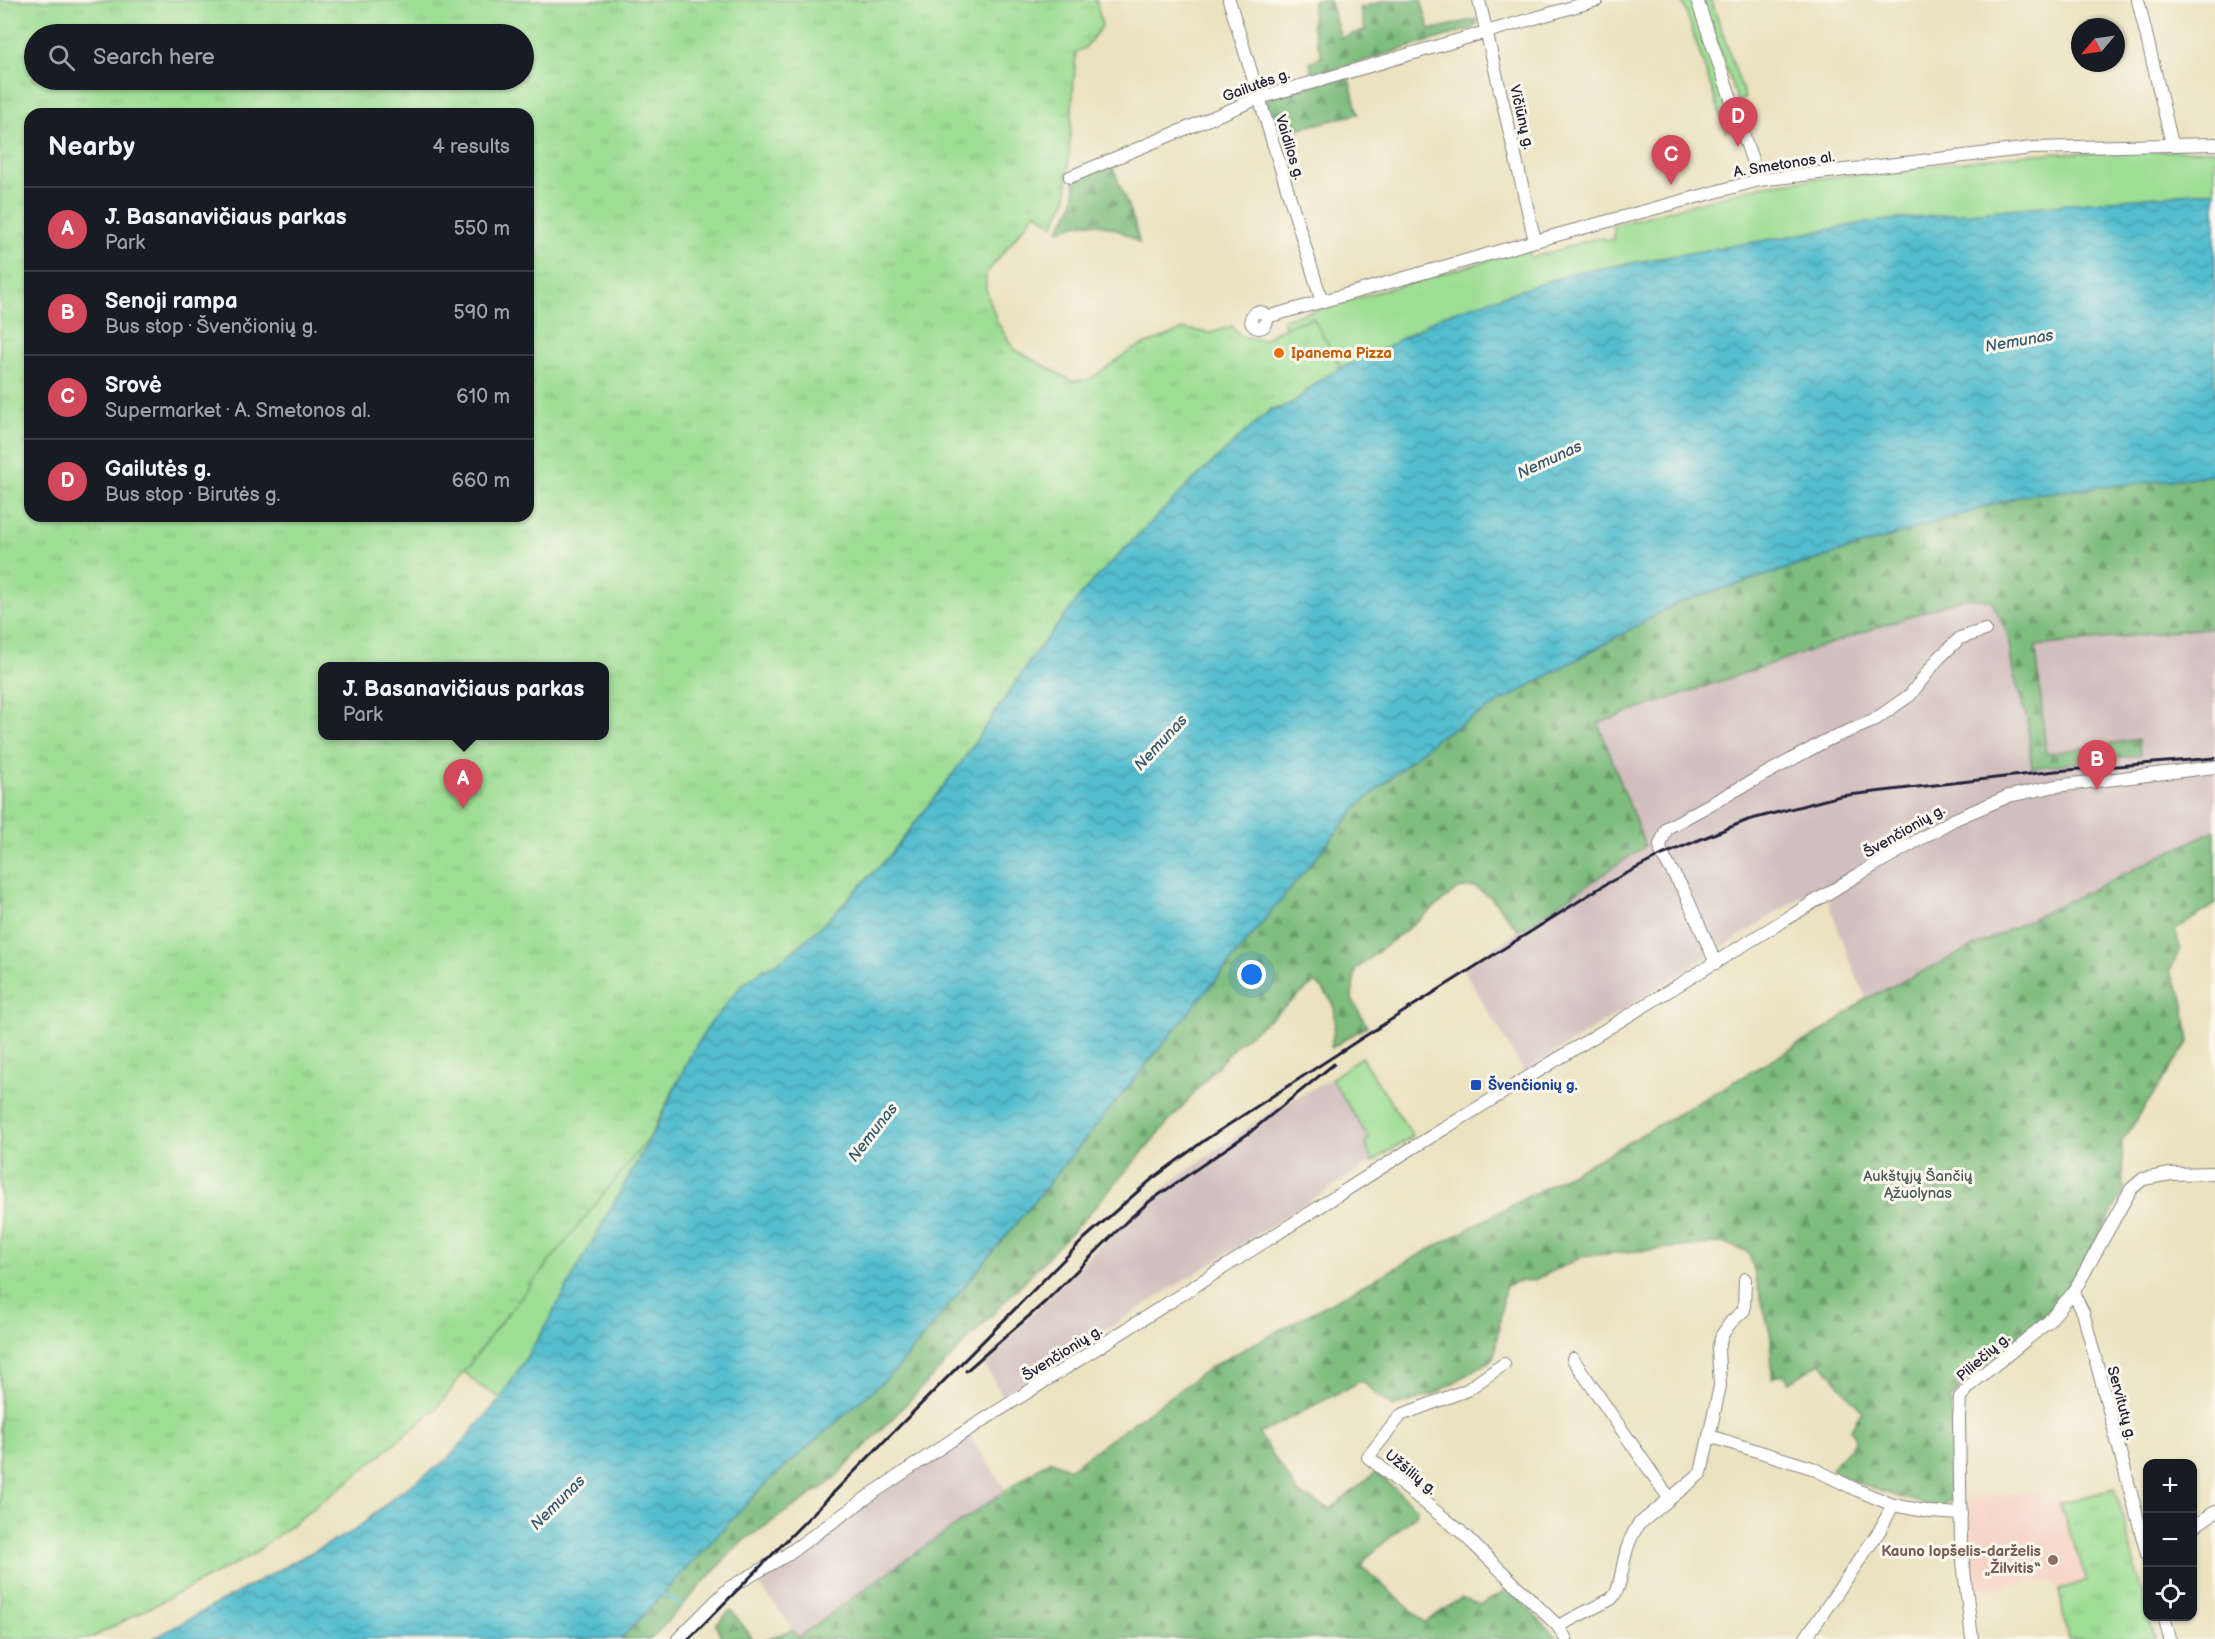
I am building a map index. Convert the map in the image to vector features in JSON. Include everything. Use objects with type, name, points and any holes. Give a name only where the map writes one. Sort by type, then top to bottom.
[{"type":"street","name":"Vaidilos g.","points":[[1229,0],[1322,302]]},
{"type":"street","name":"Vičiūnų g.","points":[[1479,0],[1535,241]]},
{"type":"street","name":"Gailutės g.","points":[[1070,177],[1259,98],[1597,0]]},
{"type":"street","points":[[1697,0],[1759,180]]},
{"type":"street","points":[[2138,0],[2172,144]]},
{"type":"street","name":"A. Smetonos al.","points":[[1267,317],[1759,180],[2032,148],[2215,144]]},
{"type":"street","points":[[1716,963],[1683,889],[1662,855],[1660,845],[1667,828],[1827,740],[1873,721],[1910,695],[1938,659],[1960,638],[1985,630]]},
{"type":"street","name":"Švenčionių g.","points":[[678,1639],[729,1588],[785,1556],[952,1440],[1341,1193],[1861,873],[1935,830],[2009,796],[2056,786],[2215,767]]},
{"type":"street","name":"Piliečių g.","points":[[1972,1639],[1961,1544],[1960,1397],[1976,1380],[2048,1322],[2073,1293],[2131,1189],[2143,1179],[2171,1174],[2215,1173]]},
{"type":"street","points":[[1558,1626],[1611,1599],[1616,1594],[1631,1536],[1638,1525],[1701,1473],[1720,1386],[1718,1349],[1722,1335],[1731,1322],[1744,1310],[1745,1279]]},
{"type":"street","name":"Servitutų g.","points":[[2073,1293],[2083,1311],[2143,1539]]},
{"type":"street","points":[[1573,1359],[1669,1498]]},
{"type":"street","name":"Užšilių g.","points":[[1504,1364],[1467,1390],[1401,1415],[1368,1457],[1452,1524],[1558,1626],[1566,1639]]},
{"type":"street","points":[[1709,1436],[1812,1468],[1893,1505],[1930,1512],[1961,1514]]},
{"type":"street","points":[[1805,1639],[1880,1530],[1893,1505]]},
{"type":"street","points":[[2197,1525],[2215,1512]]},
{"type":"street","points":[[2165,1621],[2170,1639]]},
{"type":"shaded area","points":[[1964,598],[1991,600],[2008,635],[2013,673],[2027,719],[2032,768],[2137,739],[2046,754],[2035,646],[2215,627],[2215,830],[1866,999],[1822,884],[1524,1072],[1463,969],[1644,846],[1598,723]]},
{"type":"shaded area","points":[[1331,1079],[1370,1139],[1365,1143],[1372,1162],[1002,1395],[983,1362],[1132,1214],[1176,1178],[1272,1111]]},
{"type":"shaded area","points":[[968,1433],[1006,1490],[799,1637],[755,1579],[772,1572]]},
{"type":"shaded area","name":"Kauno lopšelis-darželis „Žilvitis“","points":[[2116,1487],[2143,1591],[2143,1621],[2151,1621],[2156,1639],[2066,1639],[2057,1589],[2051,1582],[2039,1581],[1973,1590],[1968,1497],[2039,1491],[2043,1505]]},
{"type":"green space","points":[[0,0],[1096,0],[1102,26],[1085,48],[1076,52],[1067,197],[1053,226],[1036,212],[986,274],[986,289],[997,322],[1014,349],[1072,381],[1090,379],[1133,349],[1185,329],[1211,333],[1232,326],[1241,336],[1263,340],[1282,328],[1313,318],[1341,368],[1290,403],[1271,409],[1190,483],[1055,629],[1034,655],[961,763],[891,854],[825,923],[785,958],[760,972],[710,1024],[692,1052],[651,1135],[497,1327],[438,1407],[358,1474],[252,1555],[89,1639],[0,1639]]},
{"type":"green space","points":[[1313,0],[1329,0],[1341,38],[1365,30],[1360,8],[1388,0],[1421,0],[1430,30],[1477,19],[1477,25],[1313,76],[1310,62],[1322,57],[1312,26]]},
{"type":"green space","points":[[1682,0],[1692,0],[1734,125],[1726,132]]},
{"type":"green space","points":[[1702,0],[1711,0],[1745,98],[1738,102]]},
{"type":"green space","points":[[1348,75],[1358,114],[1275,134],[1266,107],[1266,98]]},
{"type":"green space","points":[[2215,150],[2215,191],[1878,221],[1573,273],[1341,368],[1313,318],[1285,327],[1283,319],[1528,249],[1531,258],[1600,237],[1614,240],[1614,225],[1765,185],[2029,154]]},
{"type":"green space","points":[[1112,165],[1135,224],[1139,243],[1120,231],[1100,224],[1083,223],[1058,230],[1074,201],[1074,179]]},
{"type":"green space","points":[[2215,475],[2215,627],[2036,646],[2046,754],[2138,739],[2140,755],[2032,768],[2027,719],[2013,673],[2008,635],[1991,600],[1964,598],[1598,723],[1645,846],[1519,931],[1491,897],[1475,887],[1458,889],[1355,970],[1352,999],[1367,1026],[1331,1048],[1335,1012],[1330,998],[1316,982],[1235,1046],[1086,1217],[832,1481],[740,1543],[651,1639],[621,1639],[764,1485],[896,1370],[1358,806],[1438,737],[1677,603],[2024,495]]},
{"type":"green space","name":"Aukštųjų Šančių Ąžuolynas","points":[[2215,830],[2215,904],[2175,930],[2180,948],[2170,971],[2183,998],[2189,1041],[2122,1141],[2123,1193],[2069,1288],[2044,1316],[1967,1381],[1951,1399],[1955,1496],[1940,1508],[1867,1487],[1831,1469],[1856,1440],[1851,1429],[1862,1411],[1821,1362],[1790,1382],[1783,1374],[1772,1378],[1771,1337],[1749,1252],[1723,1243],[1584,1256],[1534,1280],[1515,1282],[1505,1287],[1494,1358],[1435,1394],[1392,1407],[1361,1381],[1259,1434],[1299,1494],[1331,1509],[1376,1472],[1417,1509],[1416,1515],[1366,1558],[1362,1567],[1425,1622],[1461,1598],[1481,1605],[1508,1589],[1558,1639],[766,1639],[792,1630],[799,1637],[1050,1460],[1069,1469],[1211,1367],[1613,1151],[1824,1030],[1866,999]]},
{"type":"green space","points":[[1361,1057],[1413,1136],[1372,1162],[1365,1143],[1369,1138],[1331,1079]]},
{"type":"green space","points":[[659,1122],[542,1332],[501,1398],[480,1386],[464,1372],[464,1358]]},
{"type":"green space","points":[[2115,1489],[2143,1597],[2143,1621],[2150,1621],[2155,1639],[2068,1639],[2059,1590],[2087,1580],[2059,1503]]},
{"type":"green space","points":[[731,1610],[753,1639],[722,1639],[716,1625]]},
{"type":"water","name":"Nemunas","points":[[2215,191],[2215,475],[2024,495],[1677,603],[1438,737],[1358,806],[896,1370],[764,1485],[621,1639],[153,1639],[354,1531],[395,1496],[447,1460],[501,1398],[542,1332],[659,1122],[692,1052],[710,1024],[741,986],[785,958],[825,923],[891,854],[961,763],[1034,655],[1088,586],[1190,483],[1271,409],[1278,409],[1294,402],[1318,381],[1380,351],[1441,316],[1573,273],[1878,221]]},
{"type":"waterway","points":[[662,1593],[681,1605]]},
{"type":"railway","points":[[689,1639],[1085,1238],[1152,1179],[1205,1140],[1606,884],[1662,855],[1748,820],[1840,796],[2056,771],[2215,758]]},
{"type":"railway","points":[[966,1371],[1045,1302],[1150,1201],[1249,1133],[1334,1064]]},
{"type":"place","name":"Gailutės g.","points":[[1738,147]]},
{"type":"place","name":"Srovė","points":[[1671,185]]},
{"type":"place","name":"Ipanema Pizza","points":[[1279,353]]},
{"type":"place","name":"Senoji rampa","points":[[2097,790]]},
{"type":"place","name":"J. Basanavičiaus parkas","points":[[463,809]]},
{"type":"place","name":"Švenčionių g.","points":[[1476,1085]]},
{"type":"place","name":"Kauno lopšelis-darželis „Žilvitis“","points":[[2053,1560]]}]
